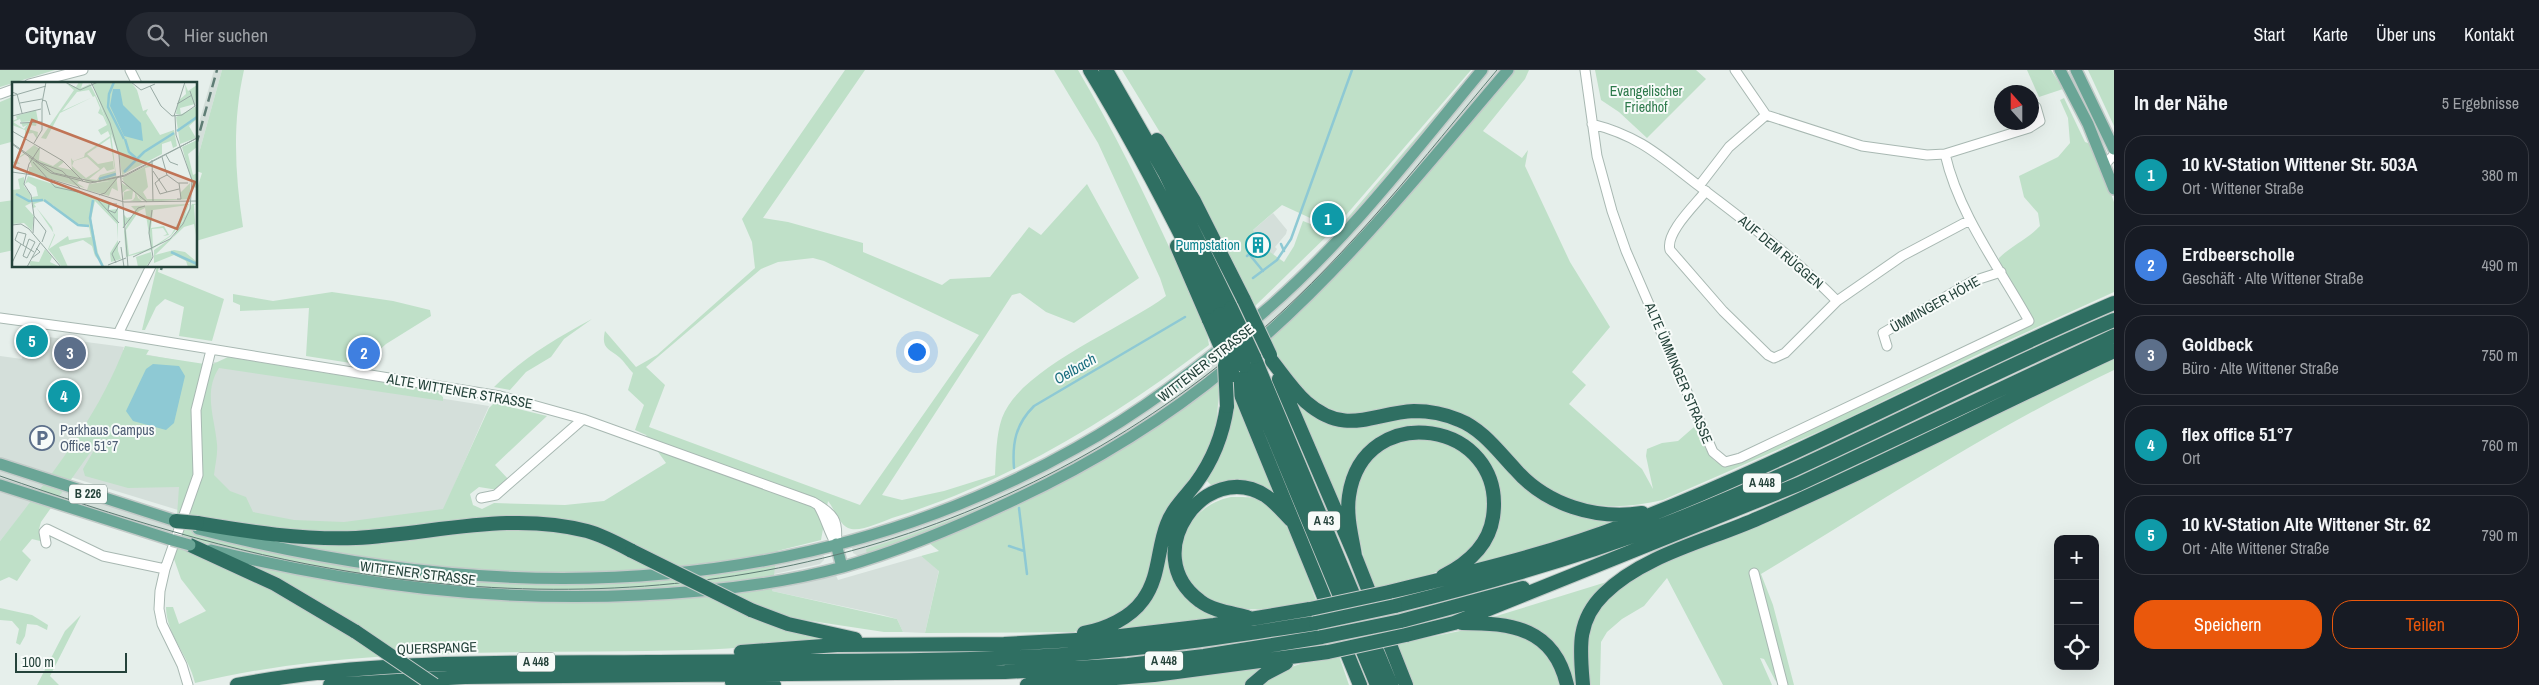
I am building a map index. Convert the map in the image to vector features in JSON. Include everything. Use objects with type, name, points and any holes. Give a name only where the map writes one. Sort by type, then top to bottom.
[{"type":"highway","name":"A 43","points":[[1090,70],[1128,133],[1166,204],[1220,314],[1391,685]]},
{"type":"highway","name":"A 43","points":[[1106,70],[1165,173],[1220,314]]},
{"type":"highway","points":[[1111,70],[1132,98],[1194,201],[1244,300],[1271,358],[1355,556],[1406,685]]},
{"type":"highway","points":[[1043,642],[1095,639],[1214,625],[1310,609],[1504,564],[1627,524],[1800,450],[2007,350],[2114,303]]},
{"type":"highway","points":[[176,520],[196,525],[255,533],[310,538],[402,534],[480,524],[546,523],[587,531],[632,551],[751,610],[788,624],[893,645],[1004,658],[1043,642],[1092,632],[1107,626],[1129,614],[1143,600],[1155,576],[1168,522],[1179,503],[1205,471],[1214,454],[1224,424],[1227,406],[1227,380],[1220,314]]},
{"type":"highway","name":"A 448","points":[[330,685],[442,677],[689,675],[893,667],[1194,642],[1316,623],[1395,606],[1524,572],[1660,526],[1773,479],[2114,320]]},
{"type":"highway","name":"A 448","points":[[1004,658],[1128,665],[1204,656],[1322,637],[1401,621],[1524,588],[1610,560],[1799,484],[2114,336]]},
{"type":"highway","points":[[1223,351],[1244,366],[1296,526],[1358,682]]},
{"type":"highway","points":[[1583,685],[1580,655],[1584,627],[1595,604],[1624,577],[1661,557],[1758,519],[1854,476],[2114,352]]},
{"type":"highway","points":[[1271,358],[1307,403],[1336,419],[1354,422],[1413,411],[1448,416],[1475,428],[1530,484],[1553,499],[1577,509],[1602,514],[1629,515],[1658,510]]},
{"type":"highway","name":"A 43","points":[[1244,366],[1377,685]]},
{"type":"highway","points":[[1355,556],[1349,515],[1349,497],[1352,482],[1363,461],[1382,443],[1407,432],[1431,432],[1451,438],[1475,455],[1486,471],[1493,489],[1492,522],[1483,545],[1463,565],[1445,575],[1417,585]]},
{"type":"highway","points":[[1253,618],[1226,612],[1206,604],[1184,584],[1177,568],[1175,547],[1182,522],[1188,512],[1203,498],[1233,488],[1256,492],[1266,496],[1296,526]]},
{"type":"highway","points":[[190,545],[267,580],[321,609],[434,685]]},
{"type":"highway","points":[[1252,685],[1275,667],[1328,652],[1454,623],[1610,560]]},
{"type":"highway","points":[[1454,623],[1507,625],[1530,632],[1548,646],[1556,656],[1567,685]]},
{"type":"highway","points":[[638,662],[837,645],[893,645]]},
{"type":"highway","points":[[1027,685],[1212,669],[1328,652]]},
{"type":"highway","name":"A 448","points":[[638,662],[893,667]]},
{"type":"highway","name":"QUERSPANGE","points":[[237,685],[330,671],[384,666],[475,663],[638,662]]},
{"type":"highway","points":[[689,675],[736,683],[774,685]]},
{"type":"highway","points":[[1056,683],[1094,685]]},
{"type":"main road","name":"WITTENER STRASSE","points":[[196,525],[282,550],[377,566],[480,577],[535,579],[661,575],[752,562],[836,544],[940,511],[1010,482],[1083,444],[1174,386],[1246,328],[1298,280],[1370,202],[1482,70]]},
{"type":"main road","name":"WITTENER STRASSE","points":[[0,484],[93,516],[190,545],[271,565],[362,582],[439,592],[520,597],[584,598],[714,591],[779,581],[842,567],[931,537],[1028,493],[1103,454],[1188,398],[1273,329],[1319,284],[1382,217],[1508,70]]},
{"type":"main road","points":[[2060,70],[2109,164],[2114,188]]},
{"type":"main road","points":[[2076,70],[2114,148]]},
{"type":"main road","name":"B 226","points":[[0,464],[176,520]]},
{"type":"main road","points":[[836,544],[842,567]]},
{"type":"street","points":[[37,82],[83,70]]},
{"type":"street","points":[[130,70],[136,82]]},
{"type":"street","name":"ALTE ÜMMINGER STRASSE","points":[[1585,70],[1592,124],[1604,182],[1626,251],[1713,452],[1720,460],[1731,461],[1740,458],[2030,321],[2000,272]]},
{"type":"street","points":[[1735,70],[1766,115],[1862,146],[1926,155],[1945,154],[2019,130]]},
{"type":"street","points":[[0,94],[12,90]]},
{"type":"street","points":[[1766,115],[1729,147],[1671,234],[1668,245],[1670,250],[1723,311],[1768,355],[1774,358],[1782,355],[1837,301],[1902,256],[1970,220]]},
{"type":"street","name":"AUF DEM RÜGGEN","points":[[1592,124],[1624,133],[1640,141],[1773,241],[1837,301]]},
{"type":"street","points":[[1945,154],[1954,185],[1970,220],[2000,272]]},
{"type":"street","points":[[2109,164],[2114,156]]},
{"type":"street","points":[[118,334],[150,268]]},
{"type":"street","name":"ÜMMINGER HÖHE","points":[[1886,346],[1883,333],[1973,281],[2000,272]]},
{"type":"street","name":"ALTE WITTENER STRASSE","points":[[0,318],[118,334],[462,389],[533,404],[583,419],[818,504],[832,515],[838,528],[836,544]]},
{"type":"street","points":[[188,685],[182,665],[162,624],[159,608],[165,569],[198,475],[196,410],[211,350]]},
{"type":"street","points":[[481,498],[496,496],[583,419]]},
{"type":"street","points":[[46,543],[44,532],[47,529],[103,556],[165,569]]},
{"type":"street","points":[[1754,573],[1783,685]]},
{"type":"shaded area","points":[[214,70],[222,70],[198,157],[198,126]]},
{"type":"shaded area","points":[[1488,70],[1502,70],[1379,213],[1311,287],[1218,370],[1152,418],[1080,462],[987,508],[860,557],[853,553],[852,548],[855,544],[983,499],[1075,453],[1216,359],[1435,133]]},
{"type":"shaded area","points":[[1273,213],[1287,230],[1286,234],[1275,247],[1277,249],[1273,255],[1267,251],[1261,256],[1250,242],[1256,236],[1252,231]]},
{"type":"shaded area","points":[[26,334],[124,347],[123,350],[201,365],[202,404],[214,362],[489,406],[442,513],[350,524],[292,522],[178,510],[54,472],[45,485],[161,521],[229,539],[819,553],[824,556],[824,560],[820,564],[765,576],[380,580],[158,531],[39,493],[0,541],[0,356],[22,359]]},
{"type":"shaded area","points":[[921,556],[939,570],[925,633],[903,632],[897,619],[883,615],[772,591],[772,587],[835,573],[838,580]]},
{"type":"green space","points":[[0,70],[55,70],[12,82],[0,87]]},
{"type":"green space","points":[[222,70],[244,70],[236,129],[238,188],[243,227],[198,240],[198,186],[202,173],[198,172],[198,157]]},
{"type":"green space","points":[[845,70],[865,70],[763,218],[788,222],[863,243],[863,252],[942,285],[950,279],[990,277],[1029,227],[1041,235],[1087,184],[1139,278],[1074,323],[1046,312],[1020,293],[1012,295],[882,495],[902,500],[944,491],[995,475],[997,446],[1002,418],[1012,400],[1029,382],[1075,350],[1166,296],[1160,278],[1098,143],[1054,70],[1078,70],[1113,133],[1161,229],[1206,327],[1209,345],[1097,423],[1018,467],[935,503],[864,528],[853,529],[845,526],[839,520],[828,501],[821,540],[777,551],[772,591],[897,619],[903,632],[884,632],[805,620],[820,638],[820,641],[708,649],[505,652],[380,657],[318,662],[256,671],[195,683],[170,626],[166,607],[173,607],[179,624],[206,611],[181,579],[174,559],[179,487],[128,488],[85,476],[83,469],[104,433],[41,522],[39,529],[42,536],[40,541],[32,539],[22,551],[31,560],[17,581],[9,577],[0,581],[0,541],[86,424],[125,346],[149,350],[146,355],[211,365],[228,357],[437,391],[443,397],[443,401],[219,368],[214,377],[211,396],[217,448],[214,475],[230,491],[246,497],[253,512],[294,520],[344,522],[443,509],[489,408],[494,403],[547,416],[495,465],[509,480],[498,490],[479,487],[470,494],[473,505],[482,509],[494,503],[565,505],[604,501],[666,463],[646,435],[635,430],[644,405],[628,390],[633,373],[621,359],[606,347],[604,341],[605,331],[636,367],[657,355],[755,268],[752,242],[742,219]],"holes":[[[813,258],[824,261],[979,335],[860,505],[649,427],[665,385],[646,367],[761,269],[778,262]]]},
{"type":"green space","points":[[1122,70],[1471,70],[1334,229],[1282,205],[1253,230],[1256,236],[1250,242],[1261,255],[1267,250],[1284,262],[1294,246],[1303,221],[1331,232],[1254,307],[1178,162]]},
{"type":"green space","points":[[1474,70],[1477,70],[1339,230],[1338,229]]},
{"type":"green space","points":[[1514,70],[1529,70],[1525,79],[1483,131],[1522,158],[1528,150],[1525,166],[1570,262],[1610,327],[1572,372],[1586,385],[1569,404],[1642,469],[1653,489],[1646,456],[1647,449],[1662,443],[1678,441],[1694,427],[1710,456],[1714,460],[1727,465],[2034,323],[2000,268],[1999,258],[2040,226],[2038,213],[2024,197],[2019,176],[2058,157],[2070,143],[2068,118],[2060,100],[2064,98],[2085,142],[2091,144],[2094,149],[2114,202],[2114,292],[1983,352],[1834,425],[1663,500],[1642,504],[1602,506],[1583,503],[1547,489],[1530,477],[1491,432],[1472,420],[1353,415],[1333,410],[1316,401],[1300,388],[1284,367],[1269,339],[1316,296]]},
{"type":"green space","name":"Evangelischer Friedhof","points":[[1595,70],[1696,70],[1706,79],[1647,138],[1619,112],[1601,100]]},
{"type":"green space","points":[[2027,70],[2051,70],[2063,89],[2039,97],[2039,85],[2034,85]]},
{"type":"green space","points":[[2088,70],[2114,70],[2114,126]]},
{"type":"green space","points":[[12,97],[12,144],[11,142],[0,145],[0,102]]},
{"type":"green space","points":[[12,200],[12,250],[0,253],[0,202]]},
{"type":"green space","points":[[157,268],[159,268],[158,272],[224,299],[212,341],[179,336],[184,307],[165,299],[156,307],[145,330],[142,330]]},
{"type":"green space","points":[[332,292],[393,301],[430,310],[431,316],[386,344],[364,364],[357,364],[306,356],[309,308],[240,311],[240,305],[233,302],[233,294],[273,301]]},
{"type":"green space","points":[[592,319],[564,339],[551,357],[526,372],[510,390],[494,387],[517,366],[540,349]]},
{"type":"green space","points":[[2114,356],[2114,370],[2024,416],[1979,442],[1761,574],[1773,605],[1794,685],[1785,685],[1783,678],[1777,682],[1764,659],[1760,658],[1772,685],[1723,685],[1667,578],[1644,606],[1622,619],[1607,632],[1601,642],[1600,685],[1588,685],[1585,644],[1595,613],[1619,586],[1664,562],[1702,548],[1849,483]]},
{"type":"green space","points":[[1218,369],[1136,427],[1050,477],[960,519],[867,555],[866,549],[962,515],[1050,475],[1134,427]]},
{"type":"green space","points":[[1220,381],[1216,428],[1208,451],[1184,487],[1156,545],[1144,588],[1131,605],[1107,621],[1074,632],[925,633],[939,571],[921,556],[939,551],[929,543],[1029,500],[1107,458]]},
{"type":"green space","points":[[1230,381],[1282,503],[1238,485],[1187,509],[1176,576],[1228,617],[1108,632],[1135,613],[1167,533],[1193,491],[1197,494],[1211,485],[1207,481],[1202,480]]},
{"type":"green space","points":[[1294,397],[1325,419],[1434,416],[1474,431],[1514,474],[1617,521],[1465,569],[1476,557],[1495,485],[1446,433],[1372,446],[1344,515]]},
{"type":"green space","points":[[1421,438],[1443,443],[1463,453],[1481,475],[1487,503],[1482,531],[1466,554],[1445,568],[1422,577],[1374,589],[1366,566],[1356,518],[1357,496],[1362,475],[1374,458],[1393,445]]},
{"type":"green space","points":[[1231,497],[1255,498],[1273,509],[1290,532],[1302,559],[1316,600],[1276,608],[1247,609],[1220,604],[1208,598],[1193,585],[1184,571],[1181,555],[1183,540],[1189,525],[1200,513],[1214,503]]},
{"type":"green space","points":[[1613,580],[1596,596],[1579,685],[1571,685],[1559,653],[1490,618]]},
{"type":"green space","points":[[0,608],[32,615],[48,625],[47,630],[37,625],[27,624],[25,636],[20,645],[16,643],[19,629],[12,621],[0,620]]},
{"type":"green space","points":[[81,615],[50,676],[59,685],[37,685],[65,631]]},
{"type":"green space","points":[[1482,629],[1522,637],[1532,643],[1548,659],[1560,685],[1413,685],[1396,644],[1460,631]]},
{"type":"green space","points":[[1339,656],[1349,685],[1261,685],[1279,673],[1298,665]]},
{"type":"green space","points":[[1266,667],[1248,685],[1128,685]]},
{"type":"water","points":[[153,364],[179,366],[185,376],[174,423],[166,430],[133,421],[126,411],[146,369]]},
{"type":"waterway","name":"Oelbach","points":[[1253,278],[1277,260],[1291,239],[1352,70]]},
{"type":"waterway","name":"Oelbach","points":[[1281,244],[1284,251]]},
{"type":"waterway","points":[[1247,256],[1255,249]]},
{"type":"waterway","points":[[1249,254],[1263,271]]},
{"type":"waterway","name":"Oelbach","points":[[1014,468],[1016,434],[1023,420],[1034,406],[1185,317]]},
{"type":"waterway","name":"Oelbach","points":[[1019,508],[1027,574]]},
{"type":"waterway","points":[[1009,546],[1024,551]]},
{"type":"tram line","points":[[0,476],[130,519],[263,555],[352,572],[476,586],[599,589],[719,578],[837,555],[951,518],[1060,468],[1165,405],[1264,328],[1327,268],[1385,204],[1497,70]]},
{"type":"railway","points":[[198,138],[217,70]]},
{"type":"place","name":"10 kV-Station Wittener Str. 503A","points":[[1328,219]]},
{"type":"place","name":"Pumpstation","points":[[1258,245]]},
{"type":"place","name":"10 kV-Station Alte Wittener Str. 62","points":[[32,341]]},
{"type":"place","name":"Goldbeck","points":[[70,353]]},
{"type":"place","name":"Erdbeerscholle","points":[[364,353]]},
{"type":"place","name":"flex office 51°7","points":[[64,396]]},
{"type":"place","name":"Parkhaus Campus Office 51°7","points":[[42,438]]}]
